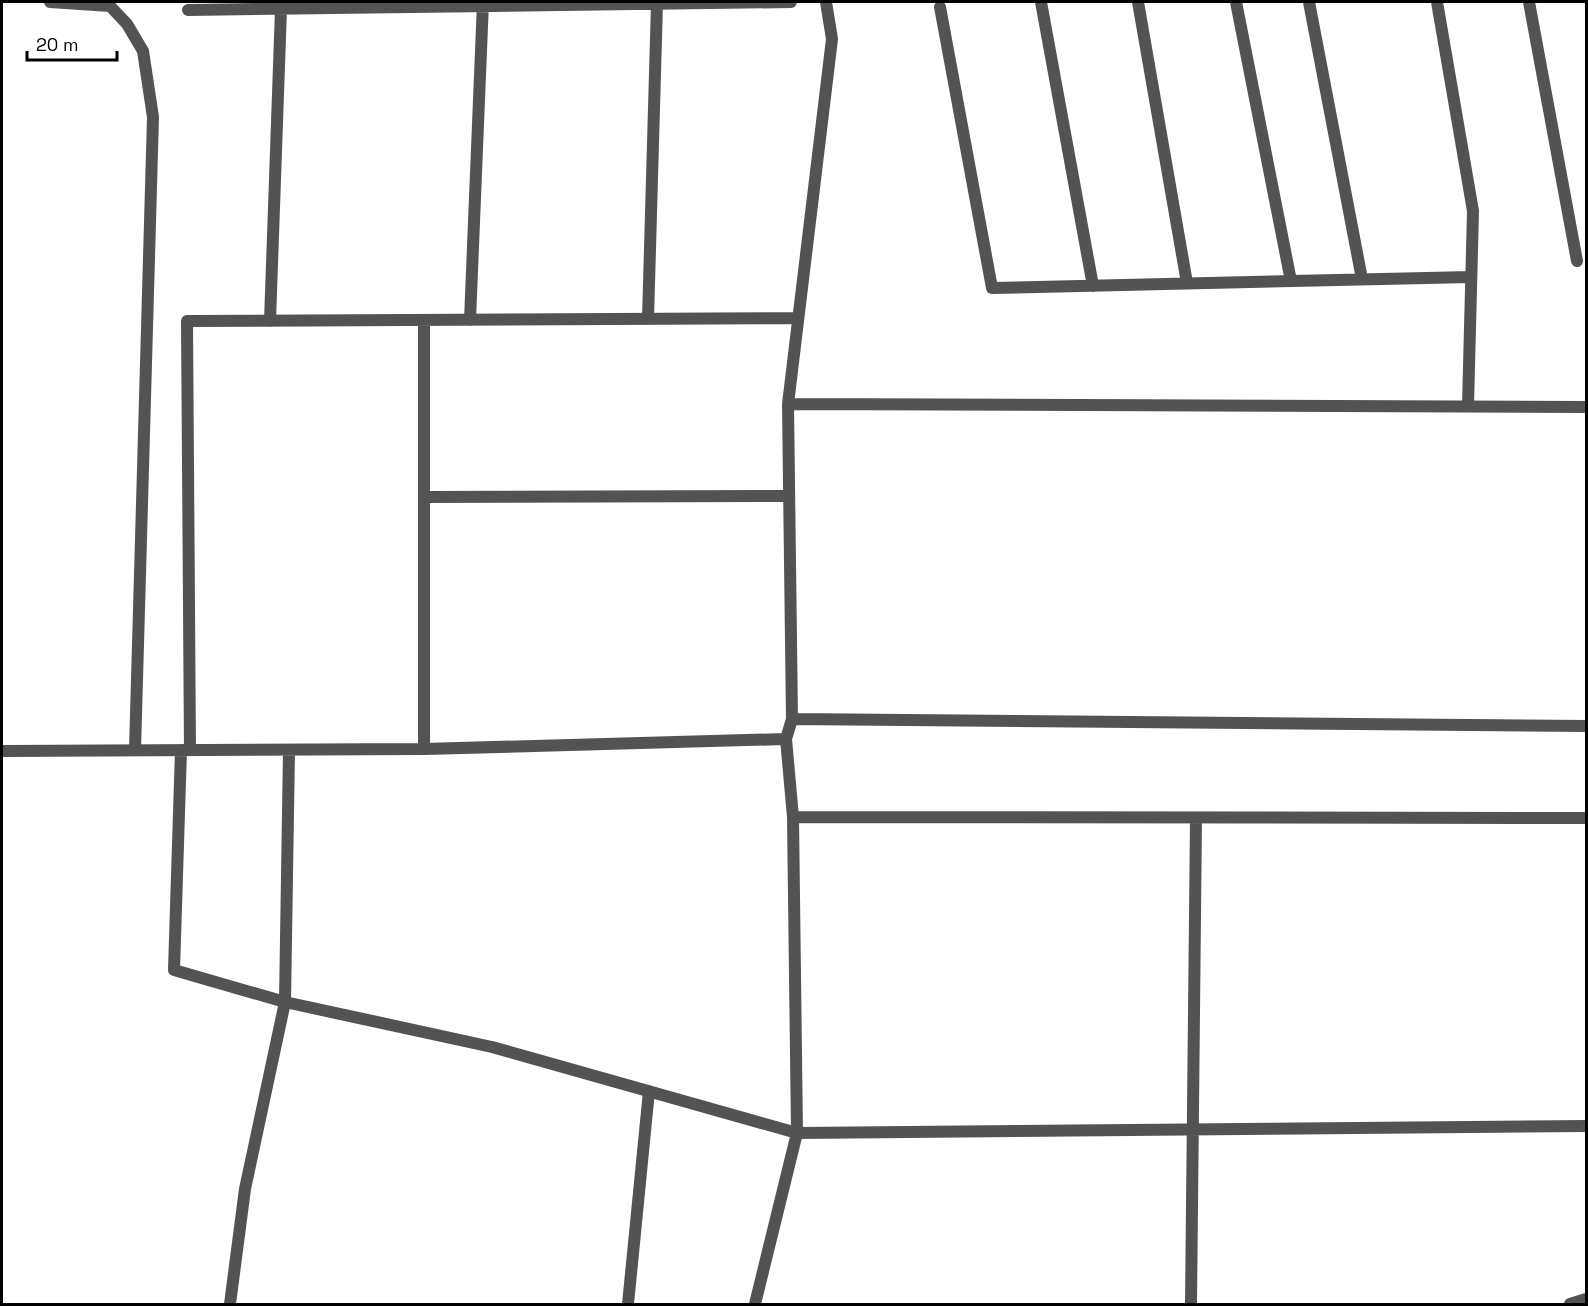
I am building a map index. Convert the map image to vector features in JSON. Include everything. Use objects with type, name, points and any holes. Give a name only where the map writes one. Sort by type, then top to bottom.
[{"type":"street","points":[[50,2],[110,6],[126,24],[143,51],[153,117],[135,750]]},
{"type":"street","points":[[188,10],[281,9],[378,4],[791,2]]},
{"type":"street","points":[[755,1305],[797,1132],[793,817],[786,738],[792,719],[788,404],[832,39],[826,2]]},
{"type":"street","points":[[1041,2],[1093,286]]},
{"type":"street","points":[[1138,2],[1186,284]]},
{"type":"street","points":[[1236,2],[1291,281]]},
{"type":"street","points":[[1310,2],[1362,279]]},
{"type":"street","points":[[1437,2],[1473,211],[1468,406]]},
{"type":"street","points":[[1529,2],[1577,261]]},
{"type":"street","points":[[648,319],[657,3]]},
{"type":"street","points":[[470,320],[483,4]]},
{"type":"street","points":[[940,7],[992,288],[1471,276]]},
{"type":"street","points":[[270,321],[281,9]]},
{"type":"street","points":[[798,318],[188,321],[185,750],[174,970],[285,1002],[492,1047],[797,1132],[1587,1126]]},
{"type":"street","points":[[424,320],[424,749]]},
{"type":"street","points":[[788,404],[1587,407]]},
{"type":"street","points":[[424,497],[789,496]]},
{"type":"street","points":[[792,719],[1587,726]]},
{"type":"street","points":[[2,751],[424,749],[786,738]]},
{"type":"street","points":[[230,1305],[245,1189],[285,1002],[289,750]]},
{"type":"street","points":[[793,817],[1587,818]]},
{"type":"street","points":[[1191,1305],[1196,818]]},
{"type":"street","points":[[628,1305],[649,1091]]},
{"type":"street","points":[[1570,1305],[1587,1299]]}]
